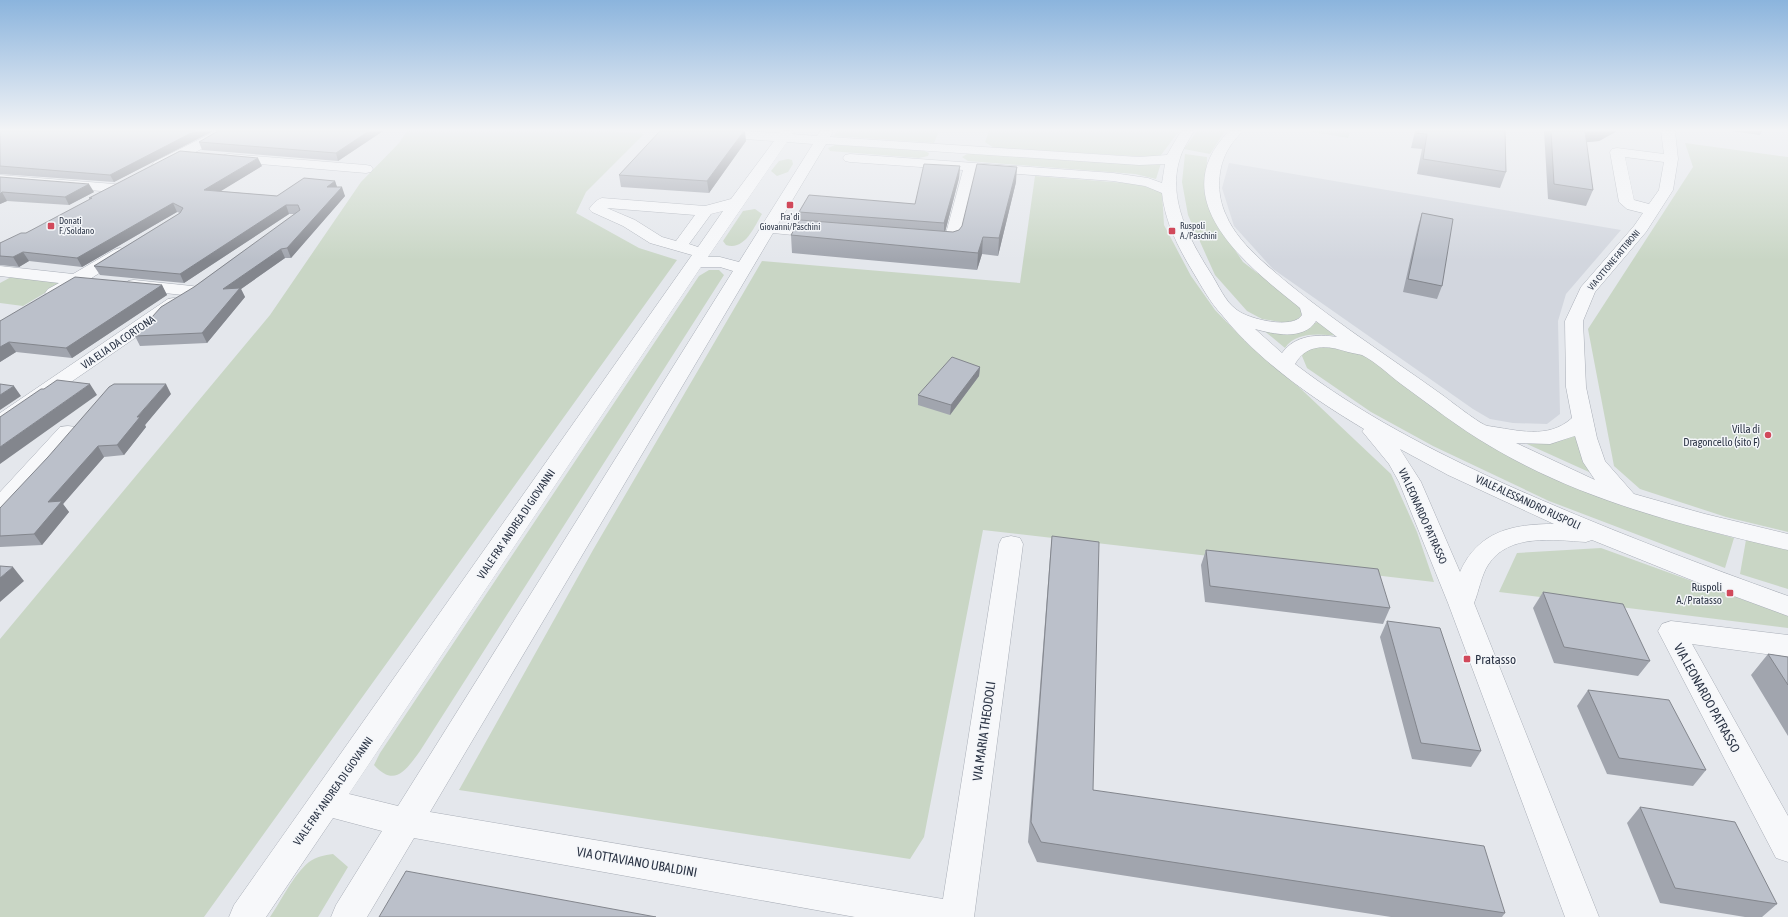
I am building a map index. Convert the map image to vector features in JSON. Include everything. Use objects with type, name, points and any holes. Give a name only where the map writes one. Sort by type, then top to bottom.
[{"type":"street","name":"VIALE FRA' ANDREA DI GIOVANNI","points":[[246,917],[696,251],[737,202],[772,174]]},
{"type":"street","points":[[348,917],[769,228],[793,174]]},
{"type":"street","points":[[920,240],[952,243],[969,174]]},
{"type":"street","points":[[1067,174],[1148,182],[1170,191]]},
{"type":"street","name":"VIALE ALESSANDRO RUSPOLI","points":[[1171,174],[1170,191],[1174,216],[1189,251],[1215,293],[1231,314],[1285,365],[1359,418],[1482,482],[1599,535],[1685,570],[1788,606]]},
{"type":"street","points":[[1213,174],[1212,195],[1217,214],[1233,238],[1252,260],[1308,306],[1376,357],[1480,430],[1512,450],[1554,471],[1634,502],[1788,542]]},
{"type":"street","points":[[1622,174],[1627,202],[1632,206],[1654,210]]},
{"type":"street","name":"VIA OTTONE FATTIBONI","points":[[1634,502],[1614,487],[1601,472],[1590,452],[1576,387],[1574,321],[1587,291],[1654,210],[1666,190],[1668,174]]},
{"type":"street","points":[[0,179],[114,188]]},
{"type":"street","points":[[94,199],[127,182]]},
{"type":"street","points":[[737,202],[706,211],[602,203],[597,209],[629,223],[656,240],[696,251],[713,260],[731,264],[749,261]]},
{"type":"street","points":[[696,251],[706,211]]},
{"type":"street","points":[[769,228],[840,234]]},
{"type":"street","points":[[39,302],[131,247]]},
{"type":"street","points":[[0,271],[77,279]]},
{"type":"street","name":"VIA ELIA DA CORTONA","points":[[0,422],[199,286],[108,282],[77,279]]},
{"type":"street","points":[[1231,314],[1260,325],[1291,328],[1303,325],[1308,321],[1311,315],[1308,306]]},
{"type":"street","points":[[1285,365],[1296,348],[1312,342],[1343,344],[1376,357]]},
{"type":"street","name":"VIA LEONARDO PATRASSO","points":[[1359,418],[1390,450],[1404,471],[1461,603],[1582,917]]},
{"type":"street","points":[[1480,430],[1514,436],[1544,438],[1567,432],[1582,419]]},
{"type":"street","points":[[0,506],[68,432]]},
{"type":"street","points":[[1461,603],[1480,559],[1485,552],[1500,542],[1519,535],[1551,532],[1599,535]]},
{"type":"street","name":"VIA MARIA THEODOLI","points":[[956,917],[1011,544]]},
{"type":"street","name":"VIA LEONARDO PATRASSO","points":[[1788,646],[1671,631],[1788,847]]},
{"type":"street","name":"VIA OTTAVIANO UBALDINI","points":[[325,802],[406,822],[950,917]]},
{"type":"shaded area","points":[[1226,174],[1292,174],[1621,230],[1566,294],[1558,321],[1560,414],[1547,424],[1513,423],[1490,419],[1473,409],[1273,269],[1234,226],[1222,188]]},
{"type":"green space","points":[[369,174],[604,174],[586,192],[576,213],[639,248],[677,260],[204,917],[0,917],[0,639],[270,315],[361,182]]},
{"type":"green space","points":[[1132,174],[1158,174],[1156,179]]},
{"type":"green space","points":[[1183,174],[1207,174],[1206,195],[1215,220],[1243,262],[1298,304],[1302,311],[1301,316],[1296,320],[1287,323],[1262,319],[1247,311],[1215,275],[1188,215],[1182,182]]},
{"type":"green space","points":[[1689,174],[1788,174],[1788,532],[1726,517],[1640,489],[1614,466],[1588,329]]},
{"type":"green space","points":[[1035,176],[1138,184],[1162,192],[1164,225],[1191,276],[1215,310],[1250,346],[1301,389],[1391,474],[1417,532],[1434,582],[983,530],[924,837],[910,859],[459,790],[593,550],[762,261],[1020,283]]},
{"type":"green space","points":[[755,209],[762,214],[748,237],[739,245],[726,245],[723,241],[743,211]]},
{"type":"green space","points":[[709,270],[719,270],[724,275],[420,751],[400,774],[394,776],[381,772],[374,765],[380,753],[699,276]]},
{"type":"green space","points":[[13,276],[65,281],[23,306],[0,303],[0,283]]},
{"type":"green space","points":[[1317,318],[1339,336],[1317,334],[1302,336],[1290,343],[1285,348],[1262,329],[1305,329],[1317,322]]},
{"type":"green space","points":[[1318,344],[1362,353],[1584,488],[1709,531],[1734,538],[1725,568],[1549,501],[1433,446],[1371,412],[1307,368],[1302,356],[1303,351]]},
{"type":"green space","points":[[1575,435],[1594,472],[1589,472],[1527,444],[1526,441]]},
{"type":"green space","points":[[1746,540],[1788,549],[1788,589],[1740,574]]},
{"type":"green space","points":[[1601,548],[1788,616],[1788,628],[1499,592],[1517,553]]},
{"type":"green space","points":[[333,854],[348,867],[318,917],[270,917],[303,867],[314,859]]},
{"type":"building","points":[[95,174],[112,174],[110,175]]},
{"type":"building","points":[[136,174],[231,174],[204,190],[277,196],[304,178],[335,181],[327,187],[342,187],[287,248],[281,249],[223,289],[240,288],[202,333],[135,336],[161,307],[194,287],[300,210],[298,205],[286,205],[180,274],[94,266],[180,213],[183,208],[173,203],[77,258],[23,252],[13,257],[0,256],[0,243],[21,233],[26,233],[92,198],[89,198]]},
{"type":"building","points":[[620,174],[712,174],[707,181],[619,175]]},
{"type":"building","points":[[922,174],[958,174],[944,223],[799,212],[809,195],[915,204]]},
{"type":"building","points":[[975,174],[1015,174],[999,238],[983,237],[978,253],[791,235],[800,220],[953,232],[959,230],[962,226]]},
{"type":"building","points":[[1553,174],[1591,174],[1593,190],[1554,184]]},
{"type":"building","points":[[0,177],[89,184],[65,197],[2,192],[0,194]]},
{"type":"building","points":[[1422,213],[1453,219],[1442,286],[1408,279]]},
{"type":"building","points":[[75,277],[162,285],[66,348],[9,342],[0,347],[0,321]]},
{"type":"building","points":[[952,357],[980,367],[951,405],[918,395]]},
{"type":"building","points":[[57,380],[90,384],[0,447],[0,417]]},
{"type":"building","points":[[0,384],[14,386],[0,395]]},
{"type":"building","points":[[114,384],[166,384],[137,417],[140,417],[117,445],[98,446],[48,502],[62,501],[34,534],[0,536],[0,508],[48,457],[109,387]]},
{"type":"building","points":[[1052,536],[1099,542],[1093,790],[1484,846],[1505,913],[1041,842],[1031,822]]},
{"type":"building","points":[[1206,550],[1378,569],[1390,608],[1210,586]]},
{"type":"building","points":[[0,566],[13,567],[0,578]]},
{"type":"building","points":[[1543,592],[1623,604],[1650,661],[1564,647]]},
{"type":"building","points":[[1387,621],[1440,628],[1481,751],[1421,743]]},
{"type":"building","points":[[1768,654],[1788,657],[1788,685]]},
{"type":"building","points":[[1588,690],[1669,700],[1706,770],[1619,758]]},
{"type":"building","points":[[1640,807],[1735,822],[1777,904],[1675,888]]},
{"type":"building","points":[[406,871],[656,917],[379,917]]},
{"type":"place","name":"Fra' di Giovanni/Paschini","points":[[790,205]]},
{"type":"place","name":"Donati F./Soldano","points":[[51,226]]},
{"type":"place","name":"Ruspoli A./Paschini","points":[[1172,231]]},
{"type":"place","name":"Villa di Dragoncello (sito F)","points":[[1768,435]]},
{"type":"place","name":"Ruspoli A./Pratasso","points":[[1730,593]]},
{"type":"place","name":"Pratasso","points":[[1467,659]]}]
